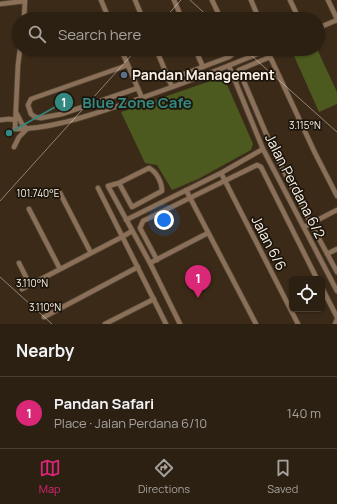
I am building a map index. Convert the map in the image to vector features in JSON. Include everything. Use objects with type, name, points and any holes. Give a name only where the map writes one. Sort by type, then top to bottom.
[{"type":"street","points":[[0,4],[25,0],[24,12]]},
{"type":"street","points":[[101,0],[106,12]]},
{"type":"street","points":[[135,0],[140,12]]},
{"type":"street","points":[[174,0],[179,12]]},
{"type":"street","points":[[212,0],[218,12]]},
{"type":"street","points":[[251,0],[256,12]]},
{"type":"street","points":[[290,0],[296,12]]},
{"type":"street","points":[[325,25],[337,20],[328,0]]},
{"type":"street","points":[[19,56],[15,129],[27,129],[64,124],[142,98],[252,56]]},
{"type":"street","points":[[124,56],[142,98]]},
{"type":"street","points":[[159,56],[172,87]]},
{"type":"street","points":[[198,56],[203,67]]},
{"type":"street","points":[[168,80],[230,56]]},
{"type":"street","points":[[337,196],[270,57],[239,70],[273,150],[337,272]]},
{"type":"street","points":[[128,65],[31,99],[28,104],[31,114],[35,117],[41,118],[62,114],[138,88]]},
{"type":"street","name":"Jalan Perdana 6/2","points":[[228,66],[263,149],[337,291]]},
{"type":"street","points":[[17,111],[19,119],[27,129]]},
{"type":"street","points":[[0,120],[15,120]]},
{"type":"street","points":[[14,147],[19,137],[27,129]]},
{"type":"street","points":[[255,153],[260,140]]},
{"type":"street","points":[[126,220],[263,149]]},
{"type":"street","points":[[255,153],[267,156]]},
{"type":"street","points":[[157,260],[140,228],[140,224],[143,221],[257,165],[261,167],[316,276]]},
{"type":"street","points":[[119,183],[132,207],[162,191],[162,186],[154,171],[149,168],[119,183],[108,186],[150,263],[180,324]]},
{"type":"street","name":"Jalan 6/6","points":[[221,172],[298,324]]},
{"type":"street","points":[[98,188],[166,324]]},
{"type":"street","points":[[186,190],[256,324]]},
{"type":"street","points":[[60,193],[91,253]]},
{"type":"street","points":[[29,209],[60,269]]},
{"type":"street","points":[[304,227],[337,210]]},
{"type":"street","points":[[22,289],[132,231]]},
{"type":"street","points":[[150,263],[208,233]]},
{"type":"street","points":[[327,254],[337,249]]},
{"type":"street","points":[[19,262],[30,285]]},
{"type":"street","points":[[44,317],[138,267]]},
{"type":"street","points":[[325,294],[337,318],[335,324]]},
{"type":"street","points":[[105,324],[154,298]]},
{"type":"green space","points":[[294,56],[320,56],[337,92],[337,104],[319,112]]},
{"type":"green space","points":[[219,78],[225,80],[253,144],[251,150],[198,179],[172,190],[157,165],[145,163],[121,112]]},
{"type":"place","name":"Pandan Management","points":[[124,75]]},
{"type":"place","name":"Blue Zone Cafe","points":[[9,133]]},
{"type":"place","name":"Pandan Safari","points":[[198,298]]}]
